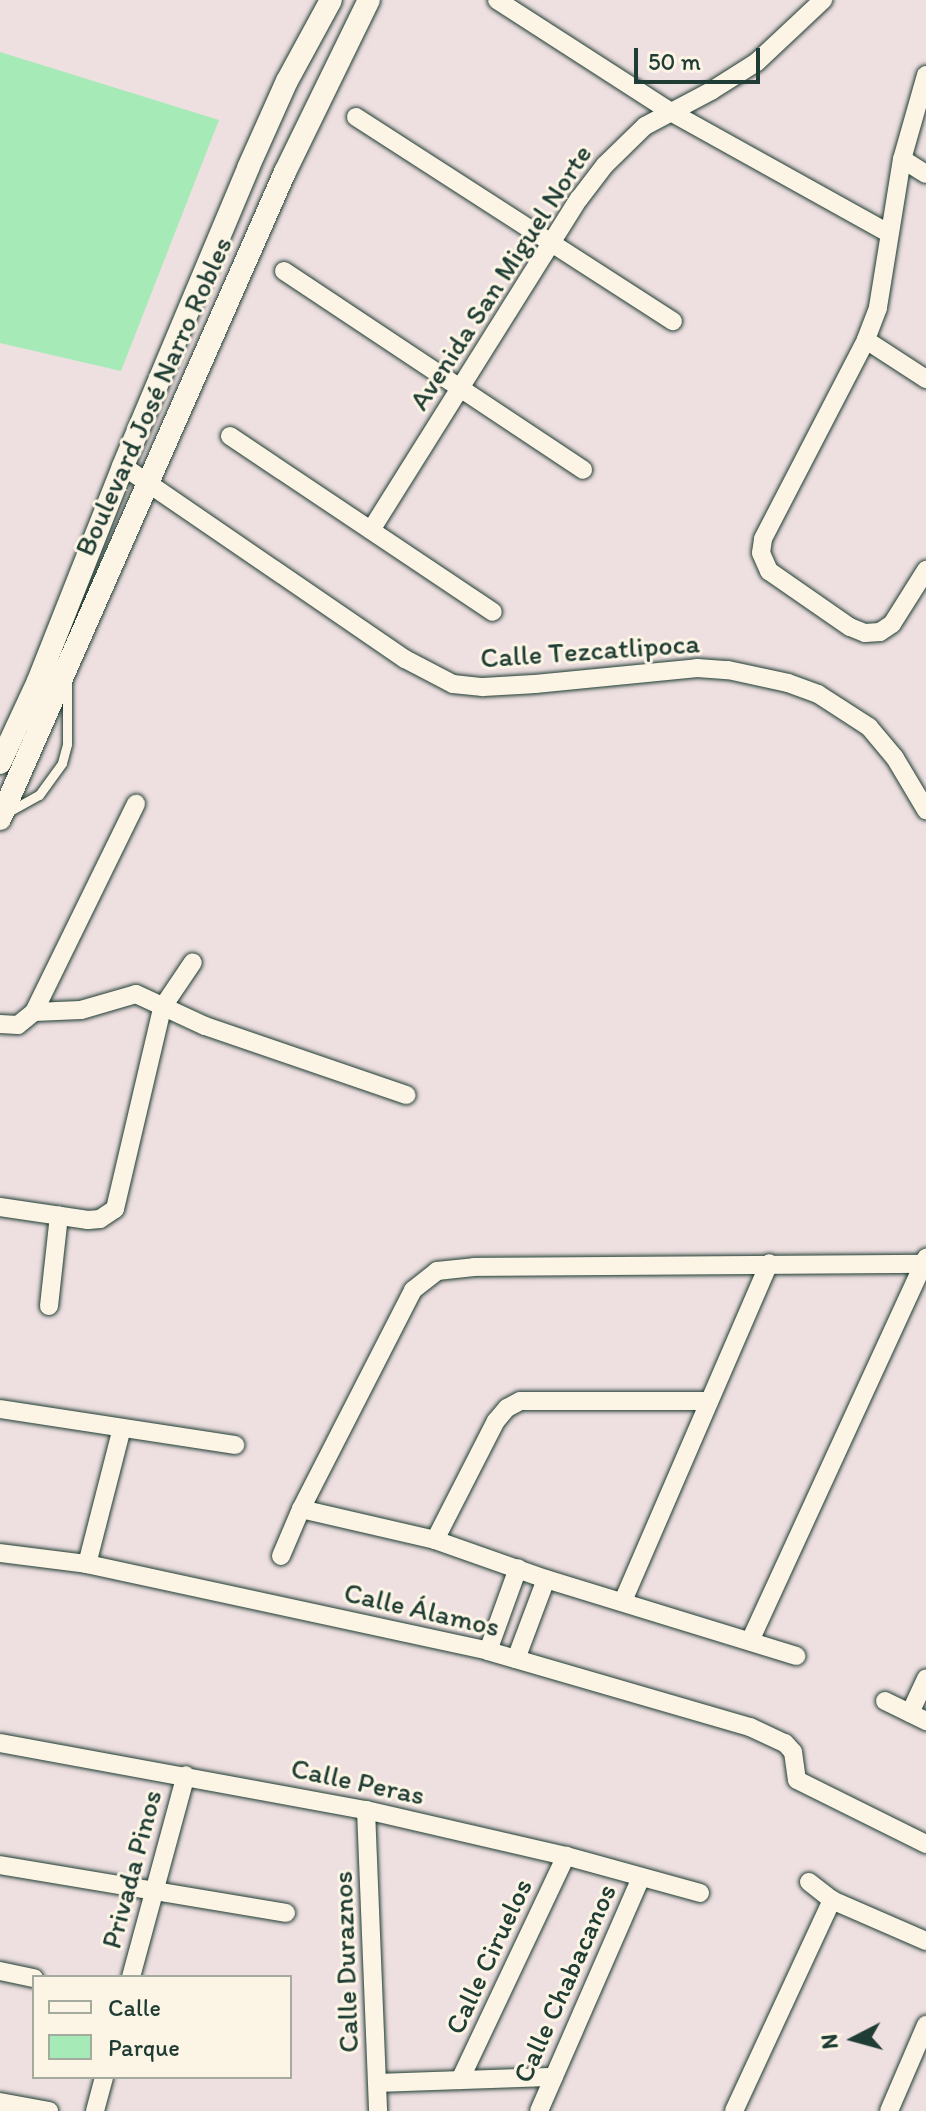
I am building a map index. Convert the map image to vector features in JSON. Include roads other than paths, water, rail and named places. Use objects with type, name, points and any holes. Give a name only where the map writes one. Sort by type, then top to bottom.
[{"type":"street","name":"Boulevard José Narro Robles","points":[[0,763],[38,681],[123,466],[248,168],[287,81],[331,0]]},
{"type":"street","name":"Boulevard José Narro Robles","points":[[1,817],[285,172],[369,0]]},
{"type":"street","points":[[497,0],[669,111],[888,233]]},
{"type":"street","name":"Avenida San Miguel Norte","points":[[371,530],[552,243],[605,165],[626,142],[669,111],[711,91],[757,62],[820,1]]},
{"type":"street","points":[[926,75],[902,159],[888,233],[884,286],[866,340],[763,539],[762,561],[769,571],[850,627],[865,633],[880,632],[892,624],[926,570]]},
{"type":"street","points":[[356,117],[673,321]]},
{"type":"street","points":[[902,159],[926,174]]},
{"type":"street","points":[[284,271],[583,470]]},
{"type":"street","points":[[866,340],[926,379]]},
{"type":"street","points":[[230,436],[493,612]]},
{"type":"street","name":"Calle Tezcatlipoca","points":[[123,466],[405,659],[453,684],[483,687],[535,684],[697,668],[728,670],[788,683],[818,694],[869,727],[895,758],[926,810]]},
{"type":"street","points":[[34,1012],[136,804]]},
{"type":"street","points":[[0,1207],[88,1220],[109,1215],[121,1198],[162,1008],[193,962]]},
{"type":"street","points":[[9,1024],[34,1012],[81,1010],[136,994],[162,1008],[406,1095]]},
{"type":"street","points":[[49,1306],[59,1216]]},
{"type":"street","points":[[281,1556],[301,1509],[413,1290],[427,1276],[448,1268],[474,1267],[925,1261],[750,1641]]},
{"type":"street","points":[[623,1601],[769,1263]]},
{"type":"street","points":[[435,1540],[496,1421],[507,1408],[520,1401],[709,1401]]},
{"type":"street","points":[[0,1409],[235,1445]]},
{"type":"street","points":[[87,1564],[122,1428]]},
{"type":"street","points":[[301,1509],[435,1540],[546,1579],[796,1656]]},
{"type":"street","name":"Calle Álamos","points":[[0,1553],[87,1564],[488,1651],[774,1736],[793,1752],[797,1780],[926,1844]]},
{"type":"street","points":[[488,1651],[518,1568]]},
{"type":"street","points":[[516,1659],[546,1579]]},
{"type":"street","points":[[885,1701],[918,1717],[926,1679]]},
{"type":"street","name":"Calle Peras","points":[[0,1743],[366,1810],[566,1856],[700,1893]]},
{"type":"street","name":"Privada Pinos","points":[[132,1975],[186,1775]]},
{"type":"street","name":"Calle Duraznos","points":[[366,1810],[378,2111]]},
{"type":"street","name":"Calle Ciruelos","points":[[460,2080],[566,1856]]},
{"type":"street","points":[[0,1865],[152,1893],[286,1913]]},
{"type":"street","name":"Calle Chabacanos","points":[[539,2111],[641,1878]]},
{"type":"street","points":[[809,1882],[832,1900],[926,1941]]},
{"type":"street","points":[[734,2111],[832,1900]]},
{"type":"street","points":[[0,1971],[32,1978]]},
{"type":"street","points":[[889,2111],[926,2025]]},
{"type":"street","points":[[378,2083],[554,2077]]},
{"type":"street","points":[[95,2111],[103,2079]]},
{"type":"street","points":[[0,2102],[49,2111]]},
{"type":"lane","points":[[1,817],[39,795],[62,763],[67,744],[67,666]]}]
